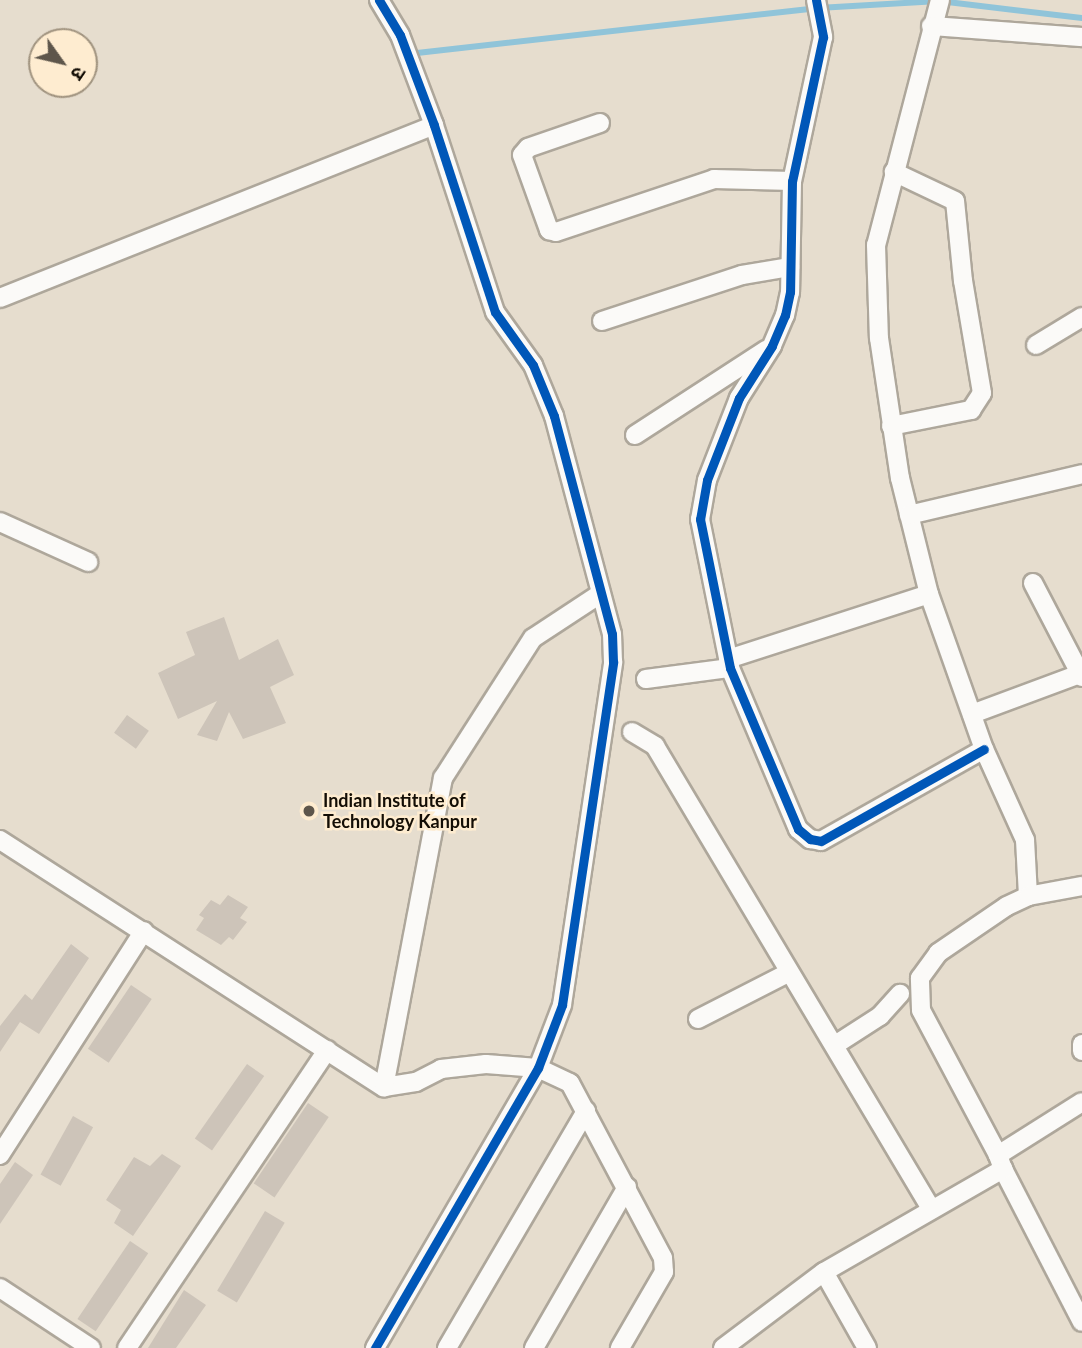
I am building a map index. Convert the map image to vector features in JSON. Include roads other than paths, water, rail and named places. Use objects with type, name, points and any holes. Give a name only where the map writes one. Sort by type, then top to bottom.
[{"type":"street","points":[[375,1348],[538,1068],[562,1005],[610,695],[612,634],[554,416],[533,365],[495,312],[434,125],[403,43],[379,0]]},
{"type":"street","points":[[816,0],[823,37],[792,181],[790,267],[785,315],[772,346],[739,398],[707,480],[700,519],[729,663],[798,829],[810,839],[821,841],[984,749]]},
{"type":"street","points":[[940,0],[894,172],[876,256],[879,338],[891,426],[929,594],[984,749],[1025,840],[1028,896]]},
{"type":"street","points":[[931,26],[1082,37]]},
{"type":"street","points":[[600,123],[528,148],[522,155],[549,230],[713,179],[792,181]]},
{"type":"street","points":[[0,298],[434,125]]},
{"type":"street","points":[[891,426],[971,410],[982,393],[963,281],[955,201],[894,172]]},
{"type":"street","points":[[602,321],[742,275],[790,267]]},
{"type":"street","points":[[1036,345],[1082,317]]},
{"type":"street","points":[[635,435],[772,346]]},
{"type":"street","points":[[909,515],[1082,474]]},
{"type":"street","points":[[0,522],[88,562]]},
{"type":"street","points":[[972,714],[1082,674],[1033,583]]},
{"type":"street","points":[[384,1087],[443,778],[533,638],[600,594]]},
{"type":"street","points":[[646,679],[729,663],[929,594]]},
{"type":"street","points":[[632,732],[655,746],[929,1207]]},
{"type":"street","points":[[0,840],[384,1087],[416,1082],[441,1069],[486,1064],[538,1068],[570,1082],[663,1258],[664,1272],[620,1348]]},
{"type":"street","points":[[1082,886],[1028,896],[976,925],[938,953],[919,978],[921,1010],[1082,1322]]},
{"type":"street","points":[[0,1155],[144,931]]},
{"type":"street","points":[[698,1019],[788,973]]},
{"type":"street","points":[[835,1045],[880,1016],[900,994]]},
{"type":"street","points":[[1082,1044],[1082,1051]]},
{"type":"street","points":[[127,1348],[327,1050]]},
{"type":"street","points":[[726,1346],[824,1272],[1001,1161],[1082,1102]]},
{"type":"street","points":[[447,1348],[586,1111]]},
{"type":"street","points":[[534,1348],[627,1187]]},
{"type":"street","points":[[824,1272],[867,1348]]},
{"type":"street","points":[[0,1288],[91,1348]]},
{"type":"waterway","points":[[417,53],[818,8],[939,1],[1082,18]]},
{"type":"place","name":"Indian Institute of Technology Kanpur","points":[[309,811]]}]
